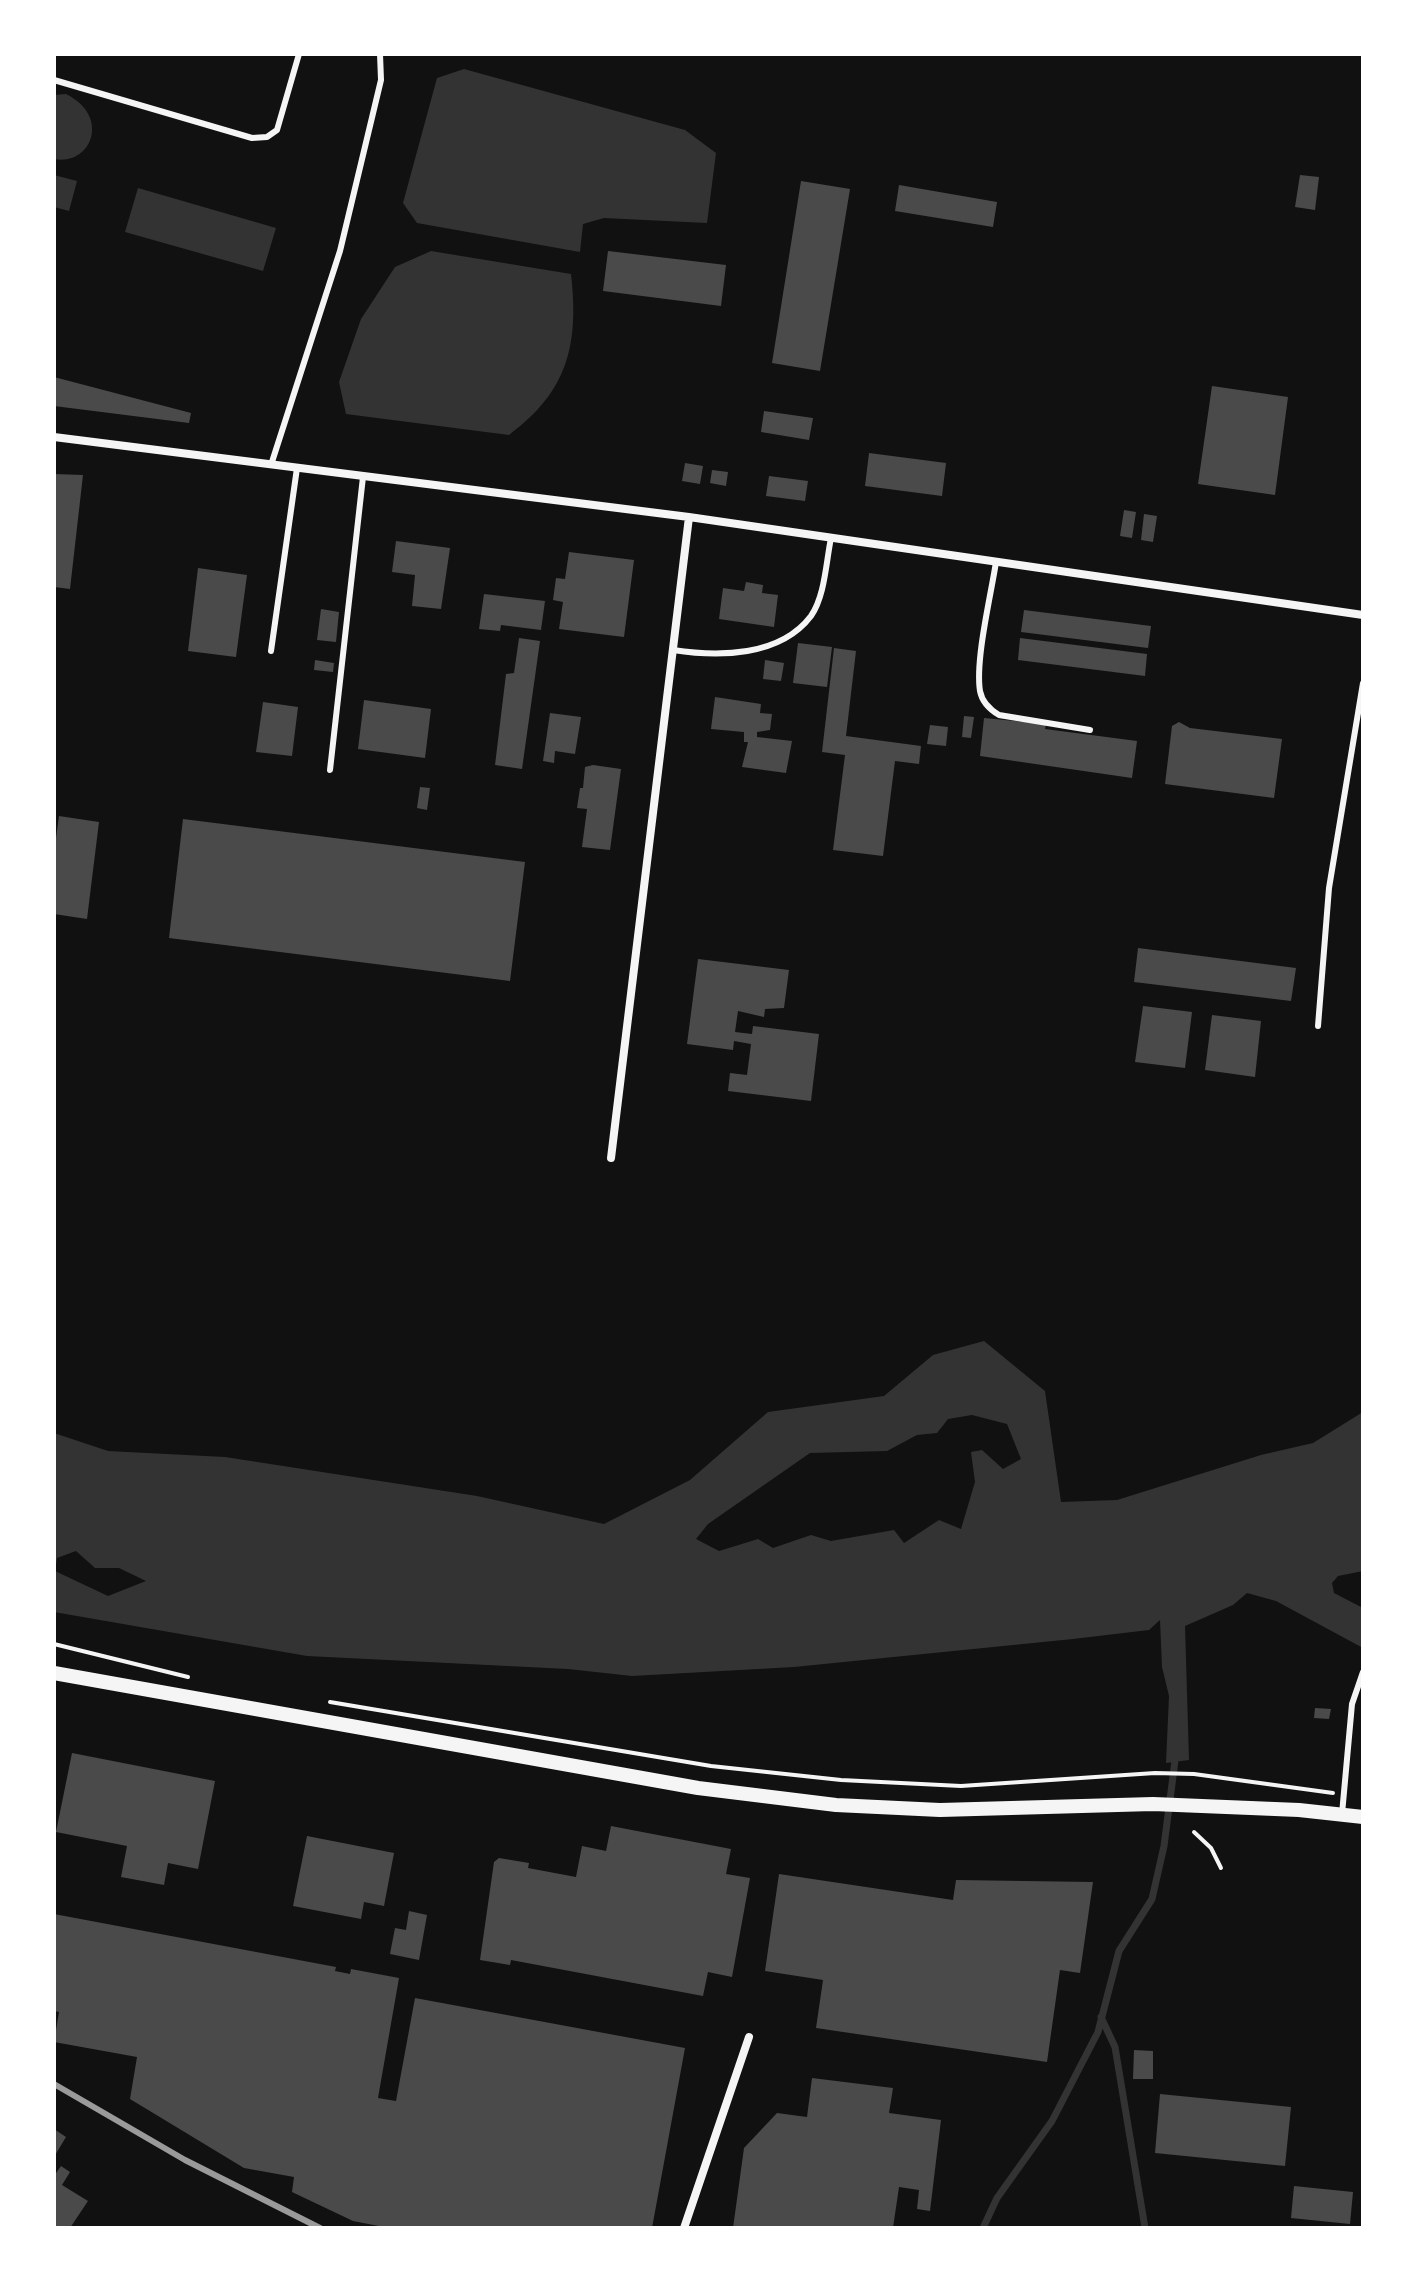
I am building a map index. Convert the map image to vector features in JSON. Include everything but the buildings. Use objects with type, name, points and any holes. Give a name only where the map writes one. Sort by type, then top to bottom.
[{"type":"street","points":[[54,437],[689,517],[1363,615]]},
{"type":"street","points":[[611,1158],[689,517]]},
{"type":"street","points":[[54,1673],[667,1783],[836,1805],[940,1810],[1153,1804],[1299,1810],[1363,1817]]},
{"type":"street","points":[[684,2228],[749,2037]]},
{"type":"lane","points":[[54,80],[252,138],[267,137],[277,130],[299,54]]},
{"type":"lane","points":[[271,465],[340,251],[381,80],[380,54]]},
{"type":"lane","points":[[271,651],[297,468]]},
{"type":"lane","points":[[330,770],[363,477]]},
{"type":"lane","points":[[673,650],[704,655],[732,653],[788,637],[812,614],[831,538]]},
{"type":"lane","points":[[996,562],[980,670],[980,693],[988,708],[999,715],[1090,730]]},
{"type":"lane","points":[[1318,1026],[1329,888],[1363,683]]},
{"type":"lane","points":[[1342,1815],[1352,1704],[1363,1672]]},
{"type":"path","points":[[54,1644],[199,1680]]},
{"type":"path","points":[[320,1700],[711,1766],[841,1780],[961,1786],[1155,1773],[1194,1774],[1343,1795]]},
{"type":"path","points":[[1194,1832],[1211,1848],[1221,1868]]},
{"type":"shaded area","points":[[464,69],[685,130],[716,153],[707,223],[604,218],[583,224],[580,252],[417,223],[403,203],[437,78]]},
{"type":"shaded area","points":[[66,94],[80,103],[88,114],[92,126],[91,137],[78,155],[54,159],[54,95]]},
{"type":"shaded area","points":[[54,175],[77,181],[69,211],[54,207]]},
{"type":"shaded area","points":[[138,188],[276,228],[263,271],[125,232]]},
{"type":"shaded area","points":[[431,251],[571,274],[573,323],[565,365],[545,401],[509,435],[346,414],[339,382],[361,319],[395,267]]},
{"type":"shaded area","points":[[984,1341],[1045,1391],[1061,1502],[1117,1500],[1261,1455],[1313,1443],[1363,1412],[1363,1571],[1338,1576],[1332,1583],[1334,1593],[1363,1608],[1363,1648],[1276,1601],[1247,1593],[1233,1605],[1185,1626],[1189,1760],[1166,1763],[1169,1696],[1162,1667],[1160,1620],[1149,1630],[1073,1639],[794,1667],[632,1676],[568,1669],[307,1656],[54,1612],[54,1433],[108,1451],[225,1457],[477,1496],[604,1524],[690,1480],[768,1412],[884,1396],[933,1355]],"holes":[[[972,1415],[1007,1424],[1021,1459],[1003,1469],[982,1450],[971,1452],[975,1482],[961,1529],[939,1520],[904,1543],[894,1530],[831,1541],[811,1535],[773,1548],[758,1539],[719,1551],[696,1539],[708,1524],[810,1453],[887,1451],[917,1435],[937,1433],[948,1419]],[[76,1551],[95,1568],[119,1568],[146,1581],[108,1596],[55,1571],[57,1558]]]},
{"type":"waterway","points":[[983,2228],[997,2198],[1052,2121],[1098,2032],[1119,1951],[1152,1899],[1164,1846],[1176,1753]]},
{"type":"waterway","points":[[1101,2017],[1115,2047],[1145,2228]]},
{"type":"railway","points":[[54,2084],[185,2160],[320,2228]]}]
